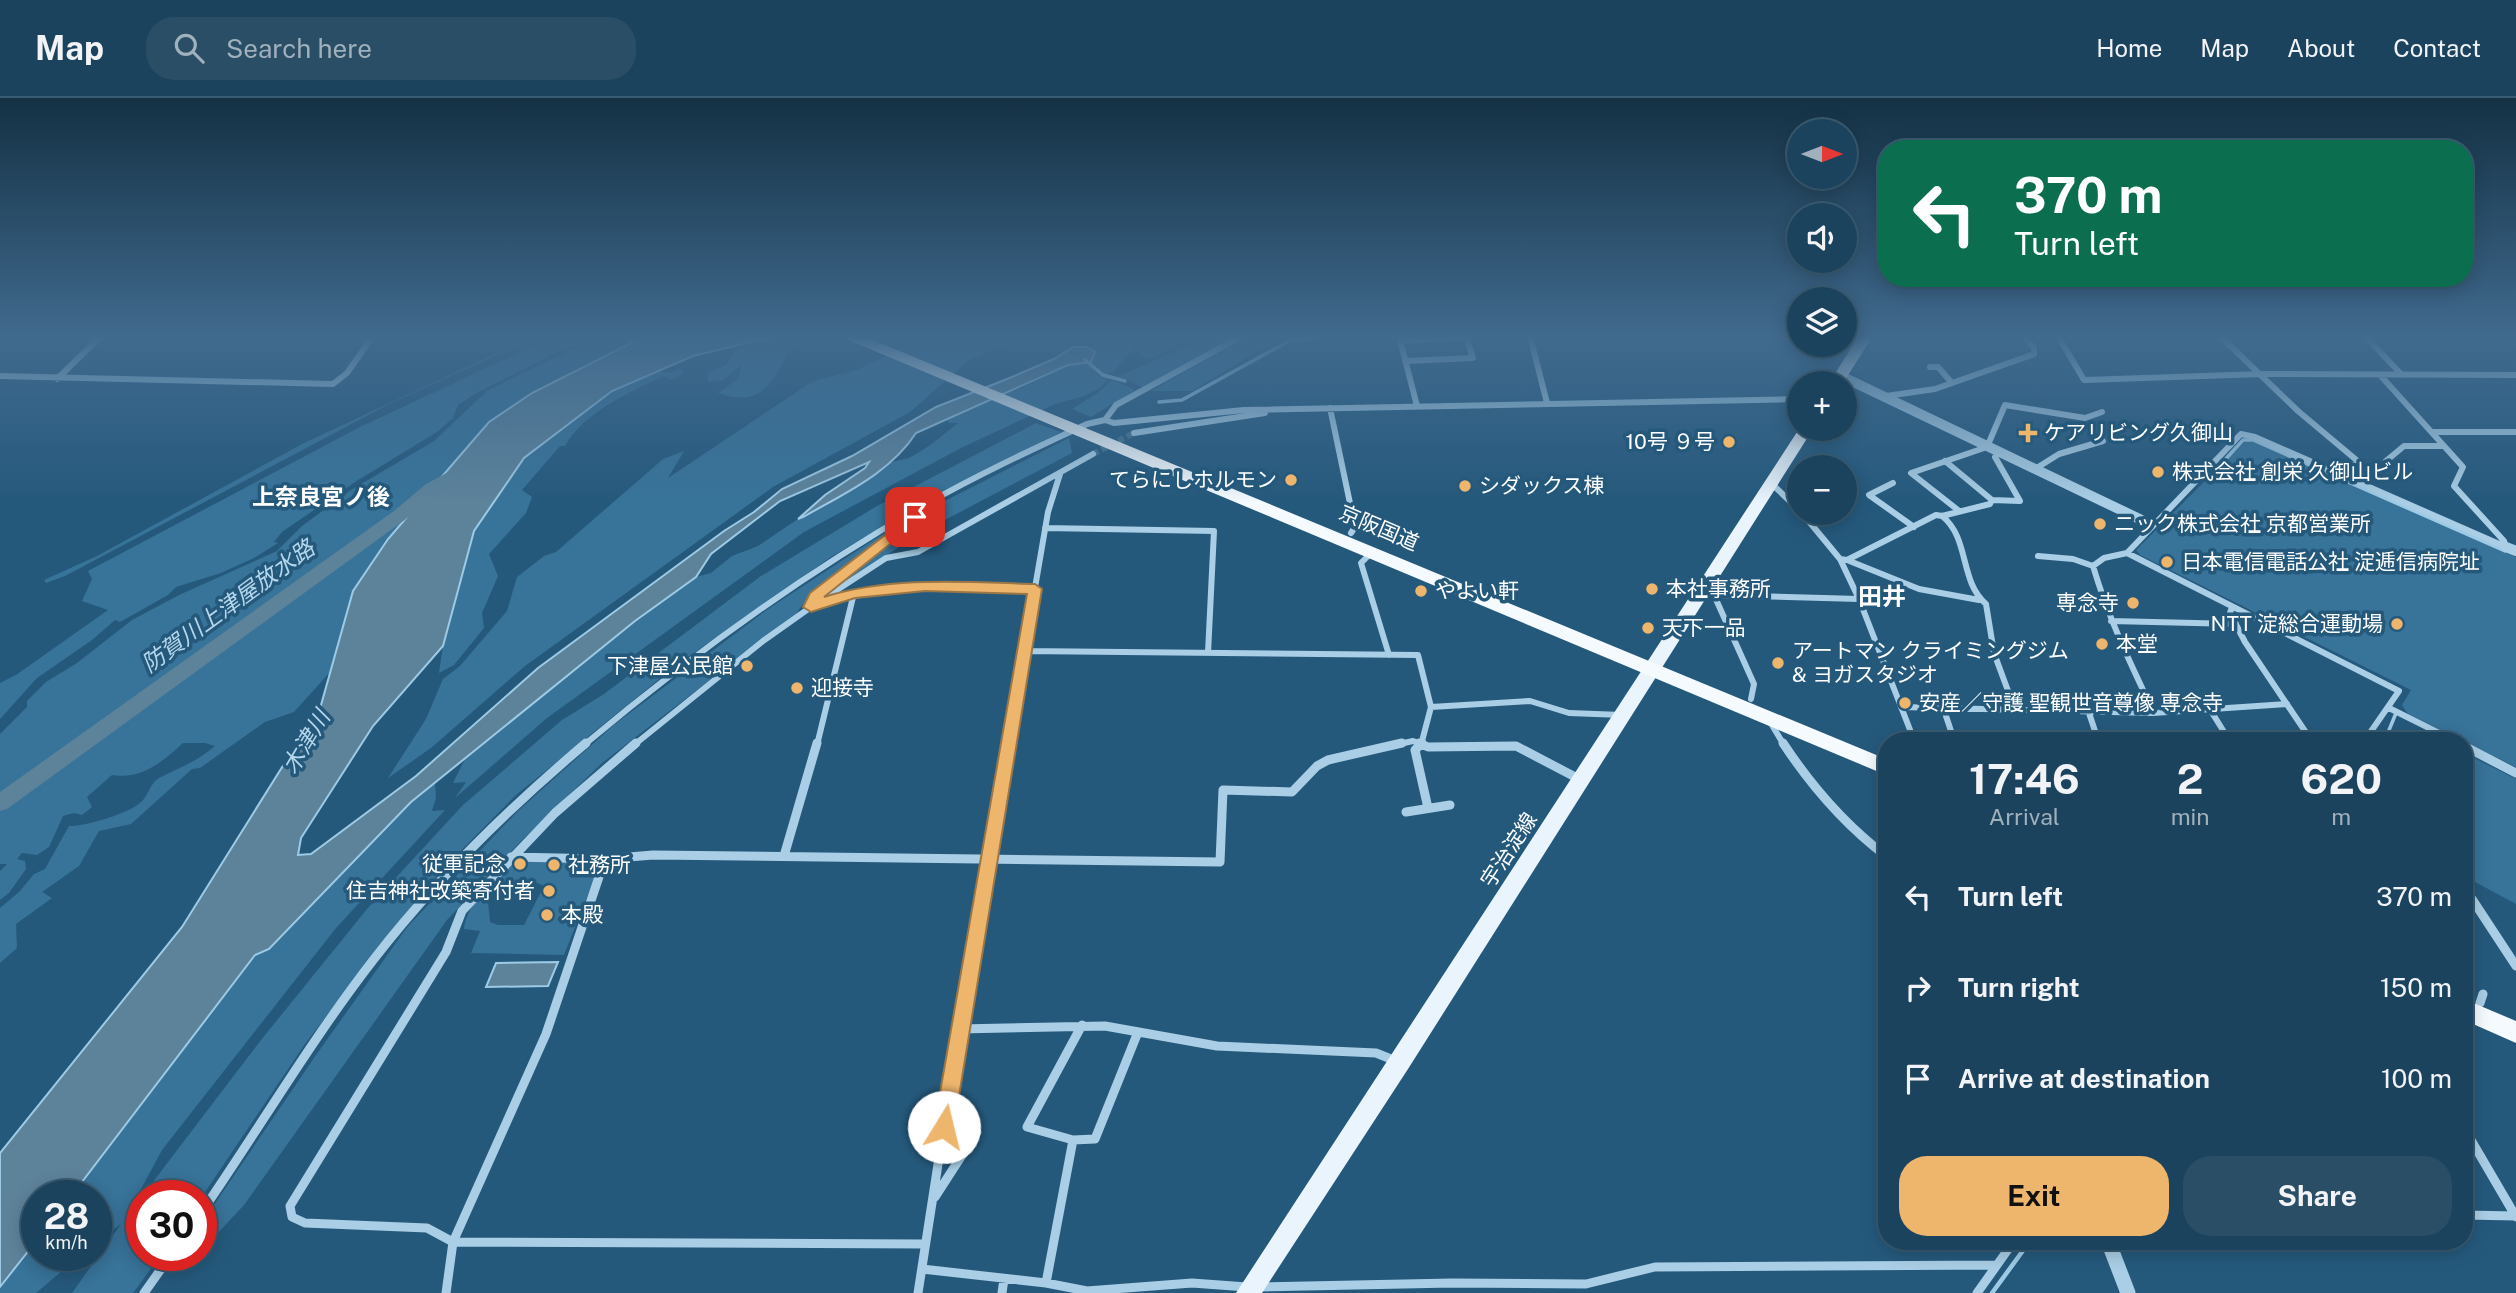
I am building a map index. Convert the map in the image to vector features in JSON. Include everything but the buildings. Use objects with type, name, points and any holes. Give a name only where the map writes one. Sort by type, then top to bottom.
[{"type":"highway","name":"京阪国道","points":[[997,392],[1081,424],[1214,489],[1656,665],[1751,699],[1878,754]]},
{"type":"highway","name":"京阪国道","points":[[1005,392],[1351,533],[1656,665],[1768,719],[1878,764]]},
{"type":"highway","points":[[2473,1000],[2516,1018]]},
{"type":"highway","points":[[2473,1000],[2516,1032]]},
{"type":"main road","name":"宇治淀線","points":[[1249,1290],[1400,1062],[1656,665],[1708,592],[1799,441]]},
{"type":"street","points":[[217,1189],[356,983],[402,923],[507,811],[607,723],[760,608],[918,509],[1140,392]]},
{"type":"street","points":[[1413,392],[1417,406]]},
{"type":"street","points":[[1544,392],[1547,404]]},
{"type":"street","points":[[1874,392],[2150,524]]},
{"type":"street","points":[[1886,396],[1907,392]]},
{"type":"street","points":[[2279,392],[2318,429],[2360,463],[2335,472]]},
{"type":"street","points":[[2396,392],[2463,467],[2454,486],[2511,549]]},
{"type":"street","points":[[1081,424],[1272,409],[1787,398]]},
{"type":"street","points":[[1958,510],[1911,473],[1987,446],[2004,405],[2085,418],[2102,412]]},
{"type":"street","points":[[1330,408],[1354,527],[1351,533]]},
{"type":"street","points":[[1134,433],[1263,414],[1272,409]]},
{"type":"street","points":[[2432,432],[2516,432]]},
{"type":"street","points":[[2127,554],[2127,550],[2150,524],[2241,434],[2255,437],[2511,549]]},
{"type":"street","points":[[2035,469],[2070,448],[2103,441]]},
{"type":"street","points":[[2386,461],[2403,446],[2444,446]]},
{"type":"street","points":[[1945,461],[1992,500],[2020,501],[1995,457],[2000,452]]},
{"type":"street","points":[[925,1244],[453,1242],[427,1228],[305,1223],[292,1217],[290,1206],[446,952],[462,911],[511,857],[612,762],[753,649],[886,558],[918,552],[1093,454]]},
{"type":"street","points":[[918,1293],[959,1029],[1045,528],[1060,473]]},
{"type":"street","points":[[1893,483],[1869,495],[1914,527]]},
{"type":"street","points":[[1772,484],[1787,498]]},
{"type":"street","points":[[1844,560],[1936,515],[1942,516],[1990,504],[1992,500]]},
{"type":"street","points":[[814,605],[815,596],[915,517],[918,509]]},
{"type":"street","points":[[1942,516],[1954,527],[1962,558],[1979,600]]},
{"type":"street","points":[[1813,525],[1844,560],[1911,732]]},
{"type":"street","points":[[1045,528],[1214,531],[1208,653]]},
{"type":"street","points":[[1372,551],[1361,563],[1389,654]]},
{"type":"street","points":[[2092,566],[2104,558],[2127,554],[2399,691],[2371,732]]},
{"type":"street","points":[[2038,556],[2073,559],[2092,566]]},
{"type":"street","points":[[1844,560],[1919,589],[1979,600],[1986,604],[1994,653],[2014,707]]},
{"type":"street","points":[[2092,566],[2111,621],[2154,713]]},
{"type":"street","points":[[814,605],[854,593],[925,586],[1035,589]]},
{"type":"street","points":[[1751,699],[1754,684],[1708,592],[1859,599]]},
{"type":"street","points":[[784,856],[812,766],[854,593]]},
{"type":"street","points":[[2232,607],[2230,613],[2236,624],[2306,732]]},
{"type":"street","points":[[2111,621],[2236,624]]},
{"type":"street","points":[[1024,651],[1418,655],[1431,707],[1422,744],[1415,750],[1428,808]]},
{"type":"street","points":[[1431,707],[1530,701],[1569,713],[1612,713],[1623,716]]},
{"type":"street","points":[[1901,707],[2014,707],[2154,713],[2287,704]]},
{"type":"street","points":[[1943,707],[1951,732]]},
{"type":"street","points":[[2389,708],[2436,732]]},
{"type":"street","points":[[2088,710],[2095,732]]},
{"type":"street","points":[[2211,711],[2224,732]]},
{"type":"street","points":[[1768,719],[1790,757],[1821,799],[1878,849]]},
{"type":"street","points":[[511,857],[605,859],[653,855],[1220,862],[1223,790],[1292,792],[1317,766],[1328,760],[1413,741],[1428,747],[1516,746],[1581,780]]},
{"type":"street","points":[[2473,750],[2516,772]]},
{"type":"street","points":[[1406,812],[1450,805]]},
{"type":"street","points":[[446,1293],[453,1242],[546,1034],[605,859]]},
{"type":"street","points":[[2473,901],[2516,966]]},
{"type":"street","points":[[959,1029],[1082,1025],[1217,1046],[1376,1053],[1400,1062]]},
{"type":"street","points":[[1082,1025],[1027,1127],[1073,1140],[1095,1139],[1138,1032]]},
{"type":"street","points":[[933,1201],[977,1132]]},
{"type":"street","points":[[1046,1283],[1073,1140]]},
{"type":"street","points":[[2473,1143],[2516,1216]]},
{"type":"street","points":[[2473,1215],[2516,1216]]},
{"type":"street","points":[[1977,1293],[2008,1250]]},
{"type":"street","points":[[2111,1250],[2128,1293]]},
{"type":"street","points":[[922,1269],[1046,1283],[1087,1291],[1114,1291],[1192,1283],[1249,1290],[1452,1283],[1586,1284],[1655,1268],[1997,1265]]},
{"type":"street","points":[[144,1293],[160,1271]]},
{"type":"street","points":[[1002,1293],[1004,1279]]},
{"type":"shaded area","points":[[416,392],[65,576],[46,583],[44,580],[97,556],[304,443]]},
{"type":"shaded area","points":[[435,392],[478,392],[458,405],[453,418],[437,432],[355,482],[282,532],[274,542],[278,543],[221,573],[176,587],[168,595],[120,622],[115,620],[92,640],[37,678],[0,719],[0,683],[16,675],[108,610],[82,601],[92,579],[88,571],[360,427]]},
{"type":"shaded area","points":[[486,392],[534,392],[489,422],[388,539],[353,591],[331,671],[294,712],[265,722],[200,768],[192,769],[131,824],[99,831],[79,866],[42,892],[52,898],[16,924],[17,948],[0,963],[0,908],[19,892],[34,874],[45,869],[69,826],[95,822],[134,807],[143,800],[156,780],[195,760],[215,746],[183,743],[151,768],[133,775],[112,775],[87,797],[92,807],[82,815],[74,813],[63,816],[49,847],[37,855],[22,853],[17,859],[25,861],[26,869],[9,893],[0,900],[0,871],[7,864],[0,864],[0,734],[27,707],[27,701],[46,682],[77,663],[132,620],[179,595],[277,551],[302,526],[351,490],[434,441]]},
{"type":"shaded area","points":[[611,392],[632,392],[609,404],[584,423],[522,490],[532,497],[526,513],[489,554],[498,576],[482,613],[484,628],[454,665],[439,673],[443,646],[474,531],[524,458]]},
{"type":"shaded area","points":[[720,392],[760,392],[737,397],[718,393]]},
{"type":"shaded area","points":[[797,392],[933,392],[910,412],[773,487],[525,666],[431,748],[388,778],[426,719],[443,679],[460,666],[507,611],[517,577],[544,556],[556,552],[663,459],[684,451],[668,478]]},
{"type":"shaded area","points":[[1011,392],[1092,392],[1055,404],[961,448],[804,532],[547,718],[455,798],[466,782],[453,783],[465,759],[635,621],[696,577],[711,573],[732,556],[758,546],[798,519],[878,473],[891,462],[909,458],[929,446],[958,423],[949,423],[947,419]]},
{"type":"shaded area","points":[[1099,392],[1132,392],[1091,417],[1072,409]]},
{"type":"shaded area","points":[[1036,423],[1061,432],[914,508],[831,557],[678,664],[516,795],[443,869],[401,919],[305,1044],[213,1180],[154,1180],[261,1040],[367,909],[463,805],[562,720],[604,694],[761,576],[877,506]]},
{"type":"shaded area","points":[[1069,438],[1072,453],[926,530],[822,596],[925,511]]},
{"type":"shaded area","name":"NTT 淀総合運動場","points":[[2244,442],[2254,442],[2516,557],[2516,767],[2473,746],[2473,732],[2445,732],[2408,714],[2402,705],[2411,690],[2140,555],[2136,550]]},
{"type":"shaded area","points":[[901,522],[808,597],[796,614],[602,763],[521,841],[447,920],[244,1205],[217,1234],[217,1200],[408,926],[518,811],[615,724],[768,609]]},
{"type":"shaded area","points":[[2473,758],[2516,779],[2516,904],[2473,881]]},
{"type":"shaded area","points":[[435,783],[436,798],[432,811],[445,810],[336,928],[162,1150],[146,1180],[126,1180],[126,1271],[149,1271],[133,1293],[72,1293],[88,1271],[112,1271],[112,1237],[121,1224],[112,1231],[112,1180],[83,1180],[255,955],[269,949],[411,802]]},
{"type":"shaded area","points":[[520,858],[601,862],[564,955],[471,953],[480,931],[464,929],[465,922],[474,904],[493,883],[498,887],[488,902],[490,922],[498,925],[524,925],[544,886],[535,882],[522,890],[506,887],[496,879]]},
{"type":"shaded area","points":[[21,1260],[21,1271],[62,1271],[36,1293],[0,1293],[0,1287]]},
{"type":"water","name":"木津川","points":[[534,392],[611,392],[524,458],[474,531],[443,646],[373,726],[301,838],[298,855],[311,854],[416,776],[538,668],[782,489],[852,456],[936,407],[975,392],[1008,392],[916,433],[880,471],[805,516],[798,519],[825,495],[865,468],[869,462],[780,501],[711,554],[696,577],[635,621],[411,802],[269,949],[255,955],[83,1180],[21,1180],[21,1260],[0,1287],[0,1153],[182,927],[321,705],[353,591],[388,539],[489,422]]},
{"type":"water","points":[[558,962],[548,986],[486,987],[496,963]]},
{"type":"waterway","points":[[1159,402],[1182,400],[1197,392]]},
{"type":"waterway","points":[[2222,463],[2243,440],[2253,440],[2505,551]]},
{"type":"waterway","name":"防賀川上津屋放水路","points":[[0,803],[456,473]]},
{"type":"waterway","points":[[2388,732],[2396,713]]},
{"type":"waterway","points":[[1992,1293],[2023,1250]]},
{"type":"tunnel","points":[[1093,454],[1134,433]]},
{"type":"place","name":"ケアリビング久御山","points":[[2028,433]]},
{"type":"place","name":"10号 ９号","points":[[1729,442]]},
{"type":"place","name":"株式会社 創栄 久御山ビル","points":[[2158,472]]},
{"type":"place","name":"てらにしホルモン","points":[[1291,480]]},
{"type":"place","name":"シダックス棟","points":[[1465,486]]},
{"type":"place","name":"ニック株式会社 京都営業所","points":[[2100,524]]},
{"type":"place","name":"日本電信電話公社 淀逓信病院址","points":[[2167,562]]},
{"type":"place","name":"本社事務所","points":[[1652,589]]},
{"type":"place","name":"やよい軒","points":[[1421,591]]},
{"type":"place","name":"専念寺","points":[[2133,603]]},
{"type":"place","name":"NTT 淀総合運動場","points":[[2397,624]]},
{"type":"place","name":"天下一品","points":[[1648,628]]},
{"type":"place","name":"本堂","points":[[2102,644]]},
{"type":"place","name":"アートマン クライミングジム & ヨガスタジオ","points":[[1778,663]]},
{"type":"place","name":"下津屋公民館","points":[[747,666]]},
{"type":"place","name":"迎接寺","points":[[797,688]]},
{"type":"place","name":"安産／守護 聖観世音尊像 専念寺","points":[[1905,703]]},
{"type":"place","name":"従軍記念","points":[[520,864]]},
{"type":"place","name":"社務所","points":[[554,865]]},
{"type":"place","name":"住吉神社改築寄付者","points":[[549,891]]},
{"type":"place","name":"本殿","points":[[547,915]]},
{"type":"district","name":"上奈良宮ノ後","points":[[321,497]]},
{"type":"district","name":"田井","points":[[1882,597]]},
{"type":"route","points":[[915,517],[815,596],[811,607],[854,593],[925,586],[1035,589],[944,1127]]}]
